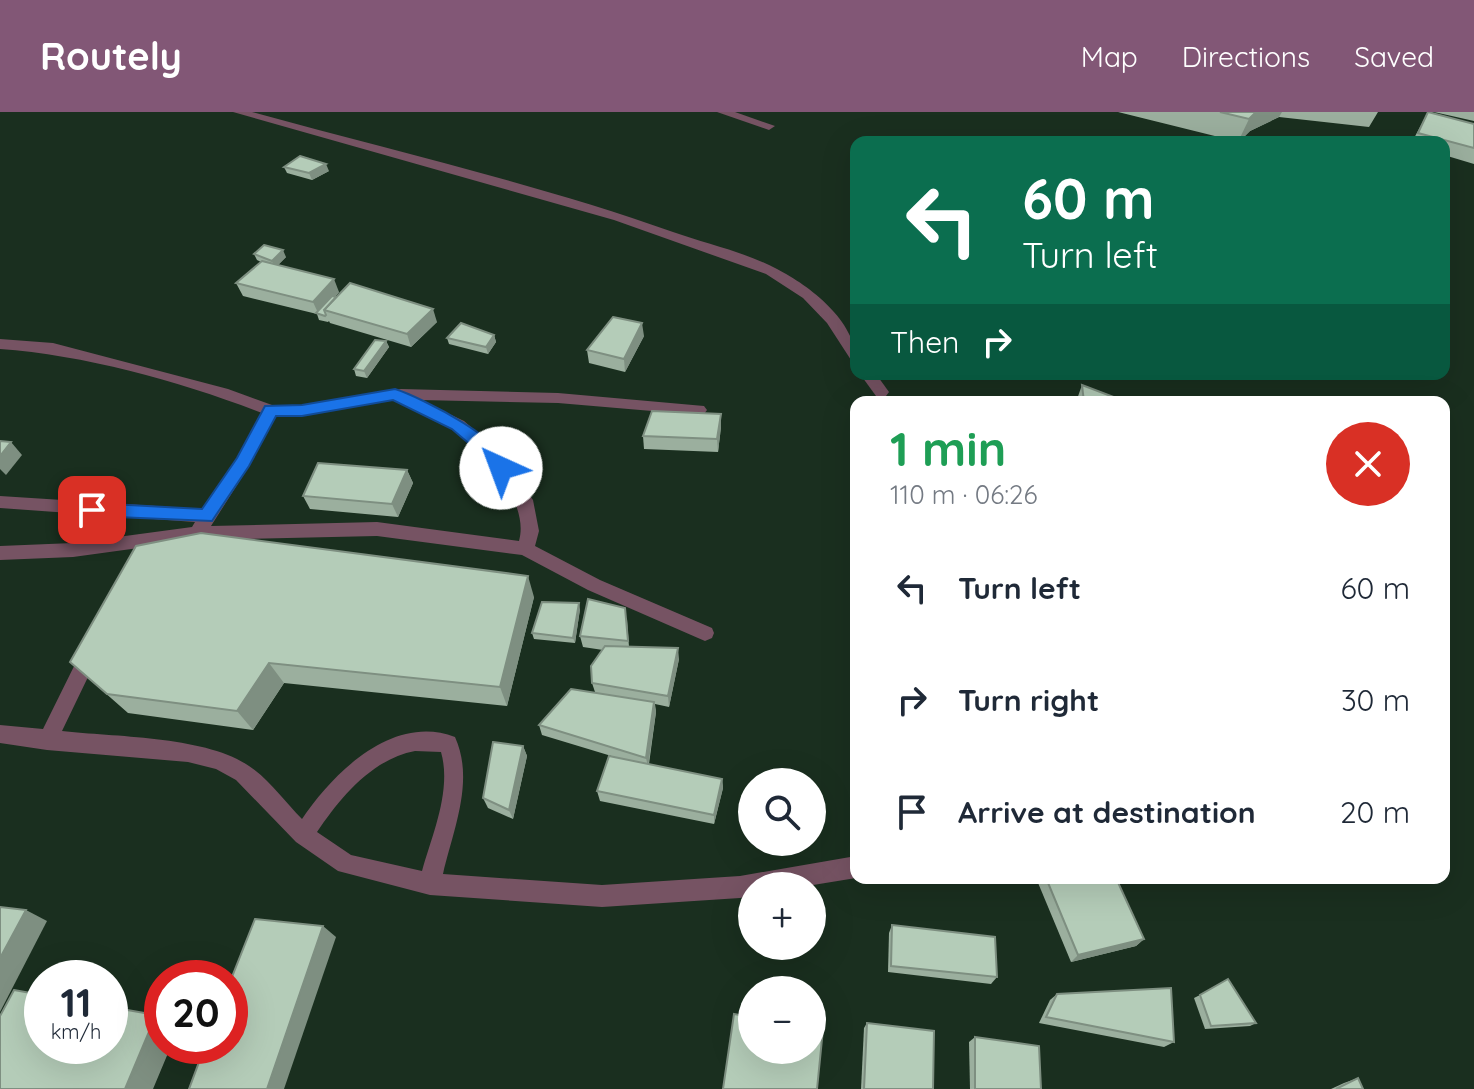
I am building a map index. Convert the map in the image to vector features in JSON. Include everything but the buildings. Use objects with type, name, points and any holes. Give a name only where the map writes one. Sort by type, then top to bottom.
[{"type":"lane","points":[[239,112],[619,217],[771,271],[808,295],[832,320],[850,347]]},
{"type":"lane","points":[[723,112],[769,126]]},
{"type":"lane","points":[[0,344],[53,348],[228,394],[271,410],[302,411],[395,394],[542,397],[699,410]]},
{"type":"lane","points":[[872,380],[881,392]]},
{"type":"lane","points":[[395,394],[458,425],[486,449],[525,500],[530,531],[525,549]]},
{"type":"lane","points":[[197,533],[243,462],[271,410]]},
{"type":"lane","points":[[0,502],[206,516]]},
{"type":"lane","points":[[0,553],[73,550],[197,533],[377,529],[525,549],[594,585],[705,633]]},
{"type":"lane","points":[[145,559],[158,539]]},
{"type":"lane","points":[[47,741],[99,637]]},
{"type":"lane","points":[[0,734],[188,753],[220,761],[243,773],[263,790],[303,835],[346,864],[430,884],[602,896],[740,887],[850,868]]},
{"type":"lane","points":[[303,835],[320,807],[374,758],[409,743],[448,743],[455,758],[454,781],[430,884]]},
{"type":"route","points":[[92,510],[206,516],[243,462],[271,410],[302,411],[395,394],[458,425],[486,449],[501,468]]}]
